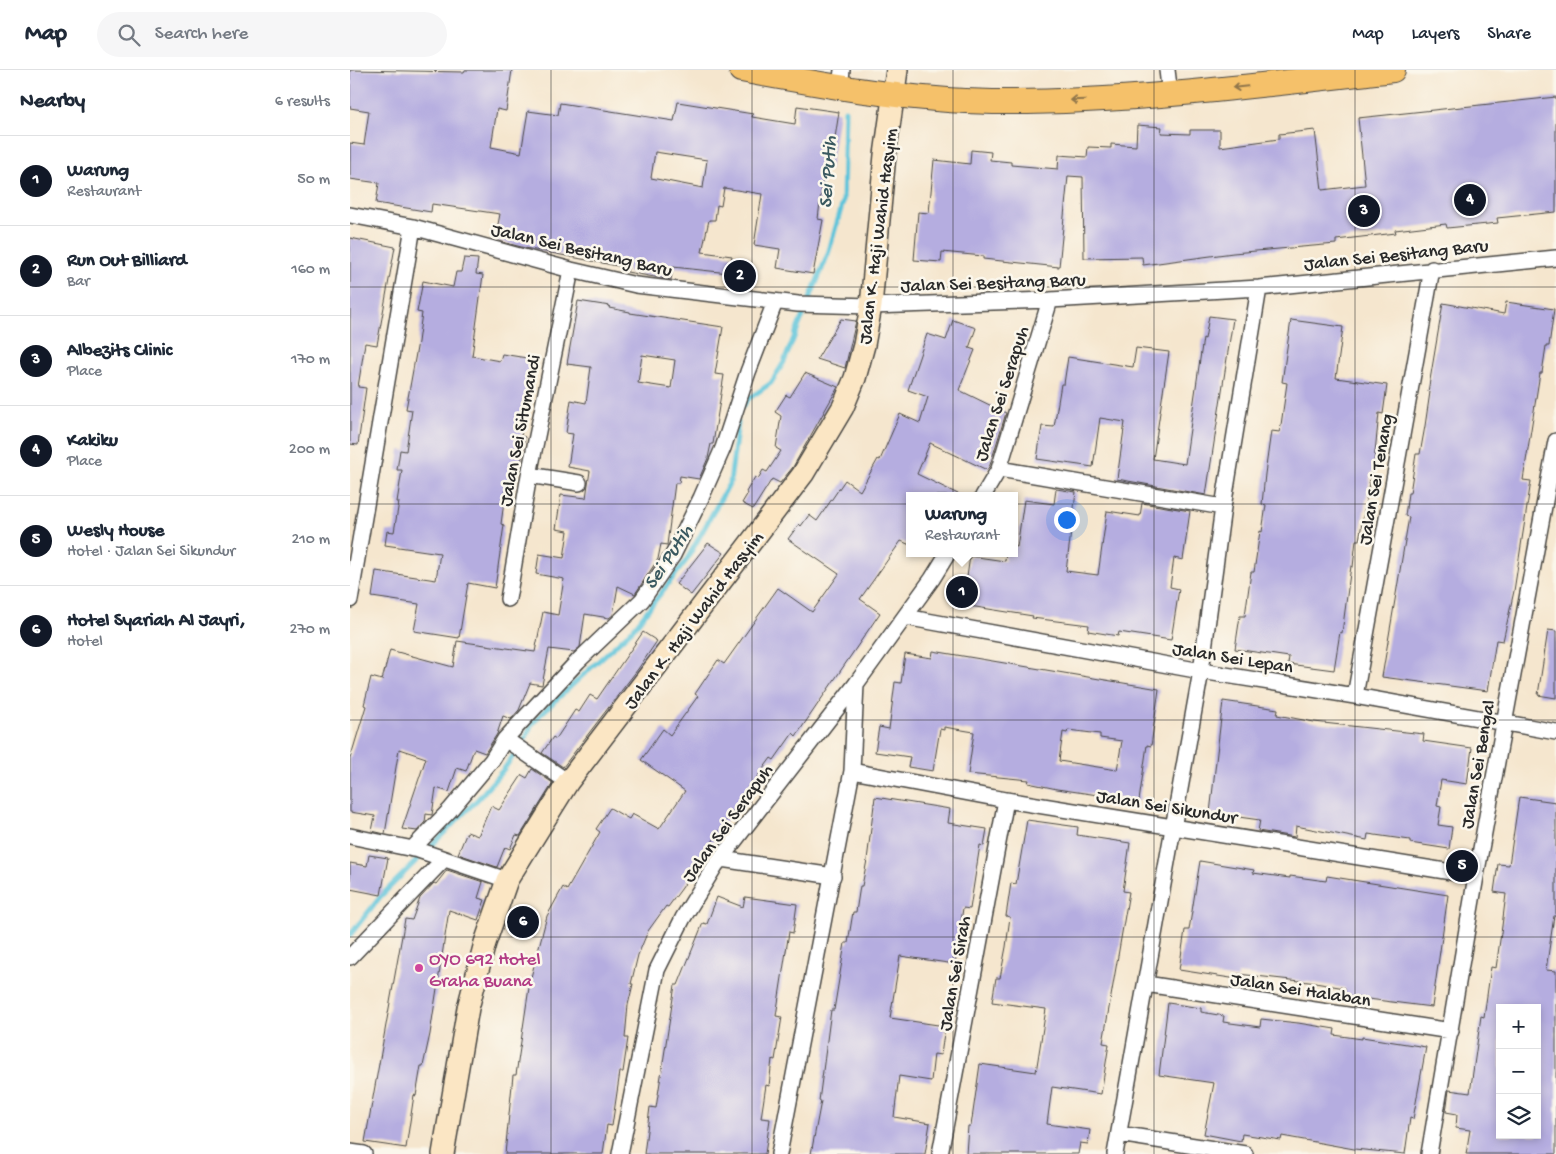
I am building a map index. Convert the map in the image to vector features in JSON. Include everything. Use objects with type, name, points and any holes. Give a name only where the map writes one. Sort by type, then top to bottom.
[{"type":"main road","points":[[742,70],[841,79],[894,94],[992,102],[1170,95],[1393,70]]},
{"type":"street","name":"Jalan K. Haji Wahid Hasyim","points":[[443,1154],[468,1008],[485,943],[507,880],[568,782],[802,474],[828,435],[855,378],[872,306],[885,154],[897,70]]},
{"type":"street","points":[[1167,70],[1170,95]]},
{"type":"street","name":"Jalan Sei Besitang Baru","points":[[350,215],[414,227],[571,270],[636,285],[776,302],[825,305],[872,306],[1050,300],[1259,288],[1432,269],[1556,258]]},
{"type":"street","points":[[350,600],[414,227]]},
{"type":"street","name":"Jalan Sei Tenang","points":[[1355,696],[1432,269]]},
{"type":"street","name":"Jalan Sei Situmandi","points":[[508,599],[528,475],[571,270]]},
{"type":"street","points":[[1115,1154],[1201,672],[1223,507],[1259,288]]},
{"type":"street","name":"Jalan Sei Serapuh","points":[[985,492],[999,469],[1050,300]]},
{"type":"street","points":[[415,850],[578,661],[642,600],[673,554],[702,498],[776,302]]},
{"type":"street","name":"Jalan Sei Bengal","points":[[1429,1154],[1476,876],[1556,441]]},
{"type":"street","points":[[999,469],[1223,507]]},
{"type":"street","points":[[528,475],[579,483]]},
{"type":"street","name":"Jalan Sei Serapuh","points":[[620,1154],[657,970],[683,918],[721,859],[856,684],[905,617],[945,557]]},
{"type":"street","name":"Jalan Sei Lepan","points":[[905,617],[1201,672],[1355,696],[1556,732]]},
{"type":"street","points":[[779,1154],[852,771],[856,684]]},
{"type":"street","points":[[508,741],[568,782]]},
{"type":"street","name":"Jalan Sei Sikundur","points":[[852,771],[1006,800],[1476,876]]},
{"type":"street","name":"Jalan Sei Sirah","points":[[940,1154],[1006,800]]},
{"type":"street","points":[[350,836],[440,857],[507,880]]},
{"type":"street","points":[[350,957],[440,857]]},
{"type":"street","points":[[721,859],[833,876]]},
{"type":"street","name":"Jalan Sei Halaban","points":[[1146,984],[1451,1031]]},
{"type":"street","points":[[1119,1134],[1245,1154]]},
{"type":"street","points":[[350,1152],[364,1154]]},
{"type":"building","points":[[350,70],[464,72],[465,70],[512,70],[506,111],[497,109],[491,147],[521,153],[528,111],[558,115],[560,103],[674,121],[678,102],[753,114],[752,117],[795,124],[797,106],[839,112],[830,170],[824,169],[818,219],[823,220],[813,274],[777,268],[780,249],[754,245],[762,194],[724,188],[721,206],[717,205],[715,220],[709,220],[702,252],[732,256],[729,273],[673,267],[671,280],[627,272],[628,268],[525,248],[495,240],[500,214],[432,204],[431,212],[376,203],[379,183],[350,179],[350,143],[364,145],[369,111],[350,108]],"holes":[[[655,152],[707,160],[703,188],[651,178]]]},
{"type":"building","points":[[1556,97],[1556,212],[1497,218],[1498,223],[1447,228],[1446,224],[1395,230],[1396,233],[1336,240],[1336,244],[1233,253],[1143,265],[1142,257],[1084,258],[1083,177],[1068,176],[1059,267],[983,259],[983,256],[942,252],[941,262],[914,260],[918,212],[929,213],[934,160],[970,164],[971,150],[991,152],[990,160],[1011,162],[1011,165],[1058,169],[1059,155],[1087,157],[1088,147],[1111,148],[1111,144],[1136,146],[1137,125],[1162,127],[1161,133],[1190,134],[1190,130],[1220,130],[1220,147],[1279,139],[1279,134],[1315,130],[1322,190],[1365,185],[1358,118]]},
{"type":"building","points":[[350,238],[395,247],[377,345],[365,343],[358,387],[366,388],[358,445],[350,444]]},
{"type":"building","points":[[464,258],[478,259],[476,274],[483,275],[472,356],[500,361],[502,354],[533,359],[521,436],[525,437],[520,469],[518,469],[515,488],[506,487],[501,524],[504,525],[495,588],[468,583],[459,638],[414,631],[419,604],[372,597],[376,571],[436,580],[440,553],[385,545],[387,531],[394,532],[399,502],[397,502],[402,470],[397,470],[400,450],[406,451],[412,410],[406,409],[422,313],[417,312],[423,281],[453,287],[456,272],[461,272]]},
{"type":"building","points":[[578,301],[610,306],[609,308],[630,313],[723,327],[715,374],[724,375],[713,444],[711,444],[708,458],[699,479],[680,476],[679,483],[675,483],[667,545],[661,544],[658,559],[635,594],[618,586],[613,615],[609,618],[585,614],[580,647],[574,652],[549,649],[542,685],[530,683],[519,710],[511,719],[503,716],[497,734],[485,753],[474,749],[466,771],[457,768],[449,792],[436,788],[432,815],[426,814],[425,822],[417,831],[402,829],[426,758],[399,749],[385,834],[372,831],[375,816],[350,812],[350,759],[366,706],[364,705],[371,677],[382,680],[390,650],[453,667],[457,641],[535,652],[543,612],[558,615],[564,579],[536,574],[539,554],[564,558],[568,531],[556,529],[561,495],[586,498],[590,471],[568,467],[573,434],[566,433],[571,400],[586,403],[591,367],[567,364]],"holes":[[[642,355],[675,360],[671,388],[638,383]]]},
{"type":"building","points":[[1506,302],[1554,309],[1549,346],[1546,346],[1542,373],[1540,373],[1523,480],[1531,481],[1514,591],[1503,641],[1496,640],[1488,691],[1382,677],[1409,517],[1405,516],[1408,493],[1410,493],[1416,454],[1420,454],[1443,303],[1504,314]]},
{"type":"building","points":[[1209,316],[1233,319],[1206,495],[1117,479],[1125,422],[1100,418],[1093,467],[1037,459],[1042,426],[1054,427],[1061,384],[1064,384],[1068,357],[1133,367],[1136,348],[1169,352],[1153,459],[1185,464],[1203,338],[1205,339]]},
{"type":"building","points":[[841,319],[856,321],[845,368],[817,359]]},
{"type":"building","points":[[953,320],[976,328],[969,348],[975,350],[959,390],[1006,413],[990,465],[987,470],[930,443],[917,474],[954,492],[906,492],[906,543],[901,541],[860,599],[880,613],[796,736],[793,733],[774,760],[771,758],[751,783],[682,888],[648,931],[638,955],[631,984],[633,984],[628,1005],[625,1038],[628,1038],[623,1072],[620,1072],[612,1126],[607,1125],[603,1154],[505,1154],[513,1075],[516,1075],[530,981],[547,916],[563,887],[567,890],[600,832],[596,829],[610,808],[629,819],[632,814],[659,829],[685,791],[641,760],[663,729],[670,735],[698,696],[695,694],[718,660],[724,664],[778,588],[812,612],[839,574],[788,539],[799,524],[801,526],[809,515],[817,521],[845,480],[860,491],[878,459],[880,460],[900,414],[920,423],[928,397],[908,390],[927,334],[946,340]]},
{"type":"building","points":[[1291,320],[1343,327],[1336,378],[1387,385],[1383,414],[1379,413],[1373,472],[1371,472],[1359,540],[1356,540],[1342,633],[1340,632],[1334,670],[1288,664],[1289,657],[1235,649],[1240,616],[1245,616],[1251,572],[1254,572],[1260,531],[1262,532],[1266,505],[1262,504],[1271,431],[1280,432],[1287,383],[1282,382]]},
{"type":"building","points":[[805,373],[838,387],[793,467],[780,483],[772,479],[753,509],[742,503],[748,493],[746,492],[755,477],[758,479],[763,470],[767,472],[781,451],[776,448],[781,416],[775,412],[786,395],[790,397]]},
{"type":"building","points":[[1056,489],[1076,492],[1066,571],[1098,575],[1107,511],[1140,516],[1142,503],[1190,511],[1183,560],[1174,558],[1170,587],[1179,589],[1171,640],[1119,632],[1118,636],[1088,631],[1089,625],[1032,618],[1033,616],[963,605],[970,557],[1005,561],[1006,557],[1018,557],[1018,540],[1024,500],[1054,504]]},
{"type":"building","points":[[708,543],[724,553],[691,595],[676,584]]},
{"type":"building","points":[[1548,630],[1556,631],[1556,698],[1538,695]]},
{"type":"building","points":[[643,632],[657,641],[638,669],[563,767],[542,753],[553,737],[556,739],[575,710],[579,712],[590,695],[597,699]]},
{"type":"building","points":[[933,651],[1159,689],[1151,746],[1147,745],[1139,801],[1057,789],[1028,783],[1029,780],[968,774],[974,732],[944,727],[944,730],[940,729],[933,771],[908,767],[910,757],[875,752],[879,727],[889,729],[895,682],[901,683],[905,654],[932,658]],"holes":[[[1068,730],[1100,734],[1100,738],[1122,741],[1117,770],[1059,761],[1063,732],[1067,733]]]},
{"type":"building","points":[[1223,701],[1278,709],[1277,715],[1314,722],[1424,734],[1423,741],[1472,748],[1467,784],[1441,780],[1437,806],[1441,807],[1438,825],[1452,827],[1449,849],[1410,843],[1410,840],[1368,834],[1367,840],[1296,826],[1295,837],[1258,831],[1260,820],[1210,813]]},
{"type":"building","points":[[532,769],[553,783],[520,836],[516,835],[510,849],[505,847],[497,867],[458,854],[467,832],[478,836],[491,806],[499,810],[522,775],[527,778]]},
{"type":"building","points":[[875,797],[950,809],[948,823],[987,829],[984,846],[980,845],[970,909],[963,908],[955,964],[900,956],[890,1018],[945,1026],[941,1055],[934,1054],[931,1081],[899,1076],[894,1117],[930,1123],[925,1154],[811,1154],[821,1101],[819,1101],[831,1010],[834,1010],[845,943],[848,943],[853,912],[856,912],[860,886],[862,886]]},
{"type":"building","points":[[1519,797],[1556,802],[1556,916],[1554,916],[1546,970],[1556,971],[1556,1154],[1466,1154],[1470,1130],[1456,1128],[1457,1114],[1446,1112],[1449,1090],[1470,1093],[1481,1016],[1484,1017],[1491,967],[1496,968],[1506,894],[1494,892],[1498,864],[1509,865]]},
{"type":"building","points":[[1027,820],[1078,827],[1077,835],[1130,843],[1123,891],[1129,892],[1103,1043],[1109,1044],[1101,1094],[1052,1087],[1047,1124],[1090,1130],[1088,1144],[1080,1143],[1078,1154],[966,1154],[968,1126],[971,1126],[980,1064],[1036,1072],[1046,1009],[992,1002],[996,978],[1000,978],[1006,947],[1010,917],[1006,916],[1011,883],[1016,884]]},
{"type":"building","points":[[369,855],[388,858],[381,895],[350,889],[350,863],[367,866]]},
{"type":"building","points":[[1200,861],[1254,870],[1253,873],[1326,881],[1327,876],[1448,895],[1432,1007],[1344,996],[1345,988],[1309,982],[1238,974],[1237,979],[1179,970],[1185,930],[1189,930]]},
{"type":"building","points":[[447,870],[483,882],[478,898],[485,900],[478,920],[449,910],[430,1034],[423,1066],[421,1066],[416,1096],[414,1095],[406,1148],[365,1142],[405,919],[412,920],[420,898],[434,883],[436,884]]},
{"type":"building","points":[[717,897],[743,907],[745,897],[797,904],[793,933],[789,932],[776,1016],[782,1017],[775,1060],[772,1059],[769,1086],[766,1085],[761,1118],[770,1119],[765,1154],[644,1154],[650,1107],[656,1108],[675,985],[678,985],[703,923],[707,924]]},
{"type":"building","points":[[1168,1003],[1201,1008],[1201,1012],[1224,1016],[1223,1022],[1260,1027],[1261,1019],[1298,1023],[1335,1029],[1334,1035],[1362,1039],[1362,1037],[1426,1047],[1413,1119],[1410,1118],[1405,1154],[1354,1149],[1282,1136],[1281,1140],[1242,1134],[1241,1141],[1204,1134],[1214,1083],[1159,1075]]},
{"type":"waterway","name":"Sei Putih","points":[[743,406],[747,400],[771,383],[784,362],[828,254],[843,202],[845,110]]},
{"type":"waterway","name":"Sei Putih","points":[[350,935],[381,896],[478,799],[504,769],[525,739],[531,726],[541,714],[633,629],[686,561],[730,482],[738,423]]},
{"type":"place","name":"Kakiku","points":[[1470,200]]},
{"type":"place","name":"Albezits Clinic","points":[[1364,211]]},
{"type":"place","name":"Run Out Billiard","points":[[740,276]]},
{"type":"place","name":"Warung","points":[[962,592]]},
{"type":"place","name":"Wesly House","points":[[1462,866]]},
{"type":"place","name":"Hotel Syariah Al Jayri,","points":[[523,922]]},
{"type":"place","name":"OYO 692 Hotel Graha Buana","points":[[419,968]]}]
